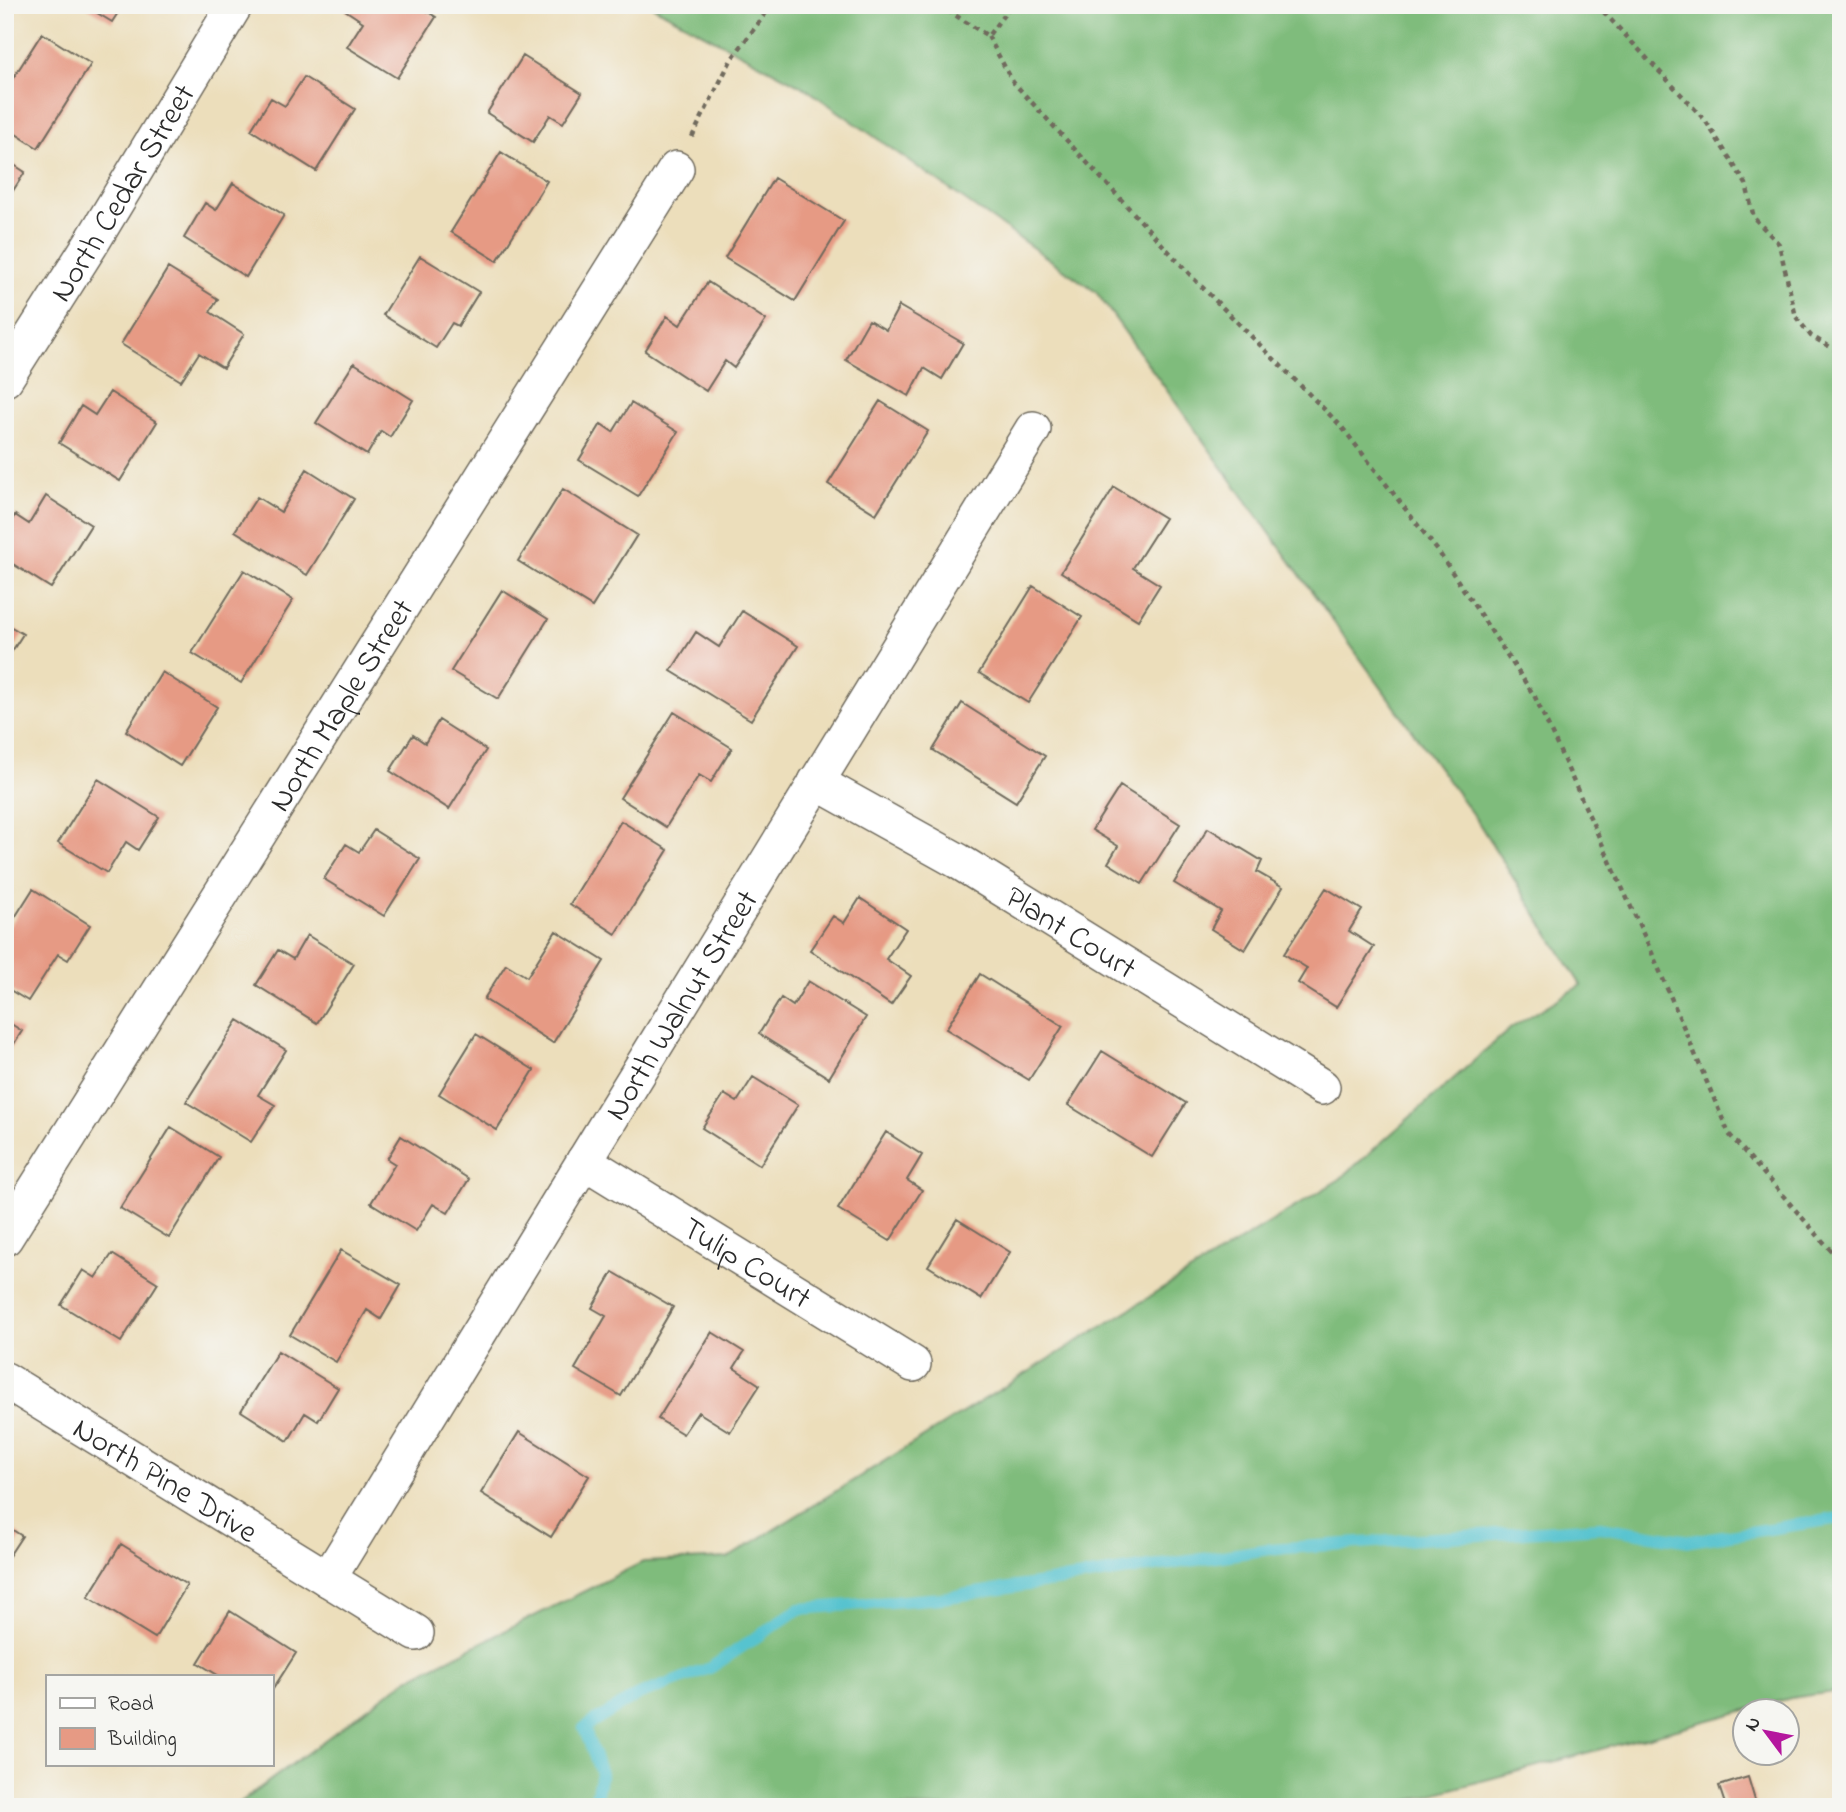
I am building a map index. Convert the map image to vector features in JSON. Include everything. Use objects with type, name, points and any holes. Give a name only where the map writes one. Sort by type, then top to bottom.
[{"type":"street","name":"North Cedar Street","points":[[5,379],[92,242],[235,5]]},
{"type":"street","name":"North Maple Street","points":[[5,1238],[676,170]]},
{"type":"street","name":"North Walnut Street","points":[[328,1579],[1032,429]]},
{"type":"street","name":"Plant Court","points":[[816,782],[958,861],[1322,1087]]},
{"type":"street","name":"Tulip Court","points":[[584,1161],[913,1364]]},
{"type":"street","name":"North Pine Drive","points":[[5,1380],[416,1633]]},
{"type":"path","points":[[676,170],[731,60],[774,5]]},
{"type":"path","points":[[939,5],[988,36],[1013,82],[1195,279],[1341,426],[1438,551],[1535,697],[1652,953],[1729,1134],[1841,1262]]},
{"type":"path","points":[[988,36],[1011,5]]},
{"type":"path","points":[[1597,5],[1705,120],[1746,184],[1754,218],[1779,244],[1796,317],[1811,336],[1841,353]]},
{"type":"green space","points":[[650,5],[1841,5],[1841,1691],[1800,1697],[1730,1696],[1730,1714],[1385,1807],[234,1807],[406,1680],[643,1562],[728,1558],[1340,1179],[1511,1028],[1581,985],[1478,822],[1096,292],[805,88]]},
{"type":"building","points":[[84,5],[123,5],[112,22]]},
{"type":"building","points":[[348,5],[417,5],[436,17],[397,78],[347,47],[363,22],[345,10]]},
{"type":"building","points":[[42,33],[91,64],[38,148],[5,127],[5,91]]},
{"type":"building","points":[[523,56],[582,93],[563,123],[550,115],[533,142],[487,113]]},
{"type":"building","points":[[304,77],[355,109],[316,171],[251,130],[271,98],[285,106]]},
{"type":"building","points":[[501,152],[547,181],[497,261],[451,232]]},
{"type":"building","points":[[5,159],[25,172],[5,203]]},
{"type":"building","points":[[774,178],[844,221],[795,301],[725,258]]},
{"type":"building","points":[[233,183],[284,215],[246,277],[184,238],[205,203],[216,210]]},
{"type":"building","points":[[420,256],[479,292],[458,326],[452,323],[436,348],[383,315]]},
{"type":"building","points":[[168,268],[218,299],[210,312],[244,334],[223,368],[199,353],[181,381],[121,344]]},
{"type":"building","points":[[708,282],[766,320],[734,368],[725,361],[706,391],[645,351],[667,316],[680,325]]},
{"type":"building","points":[[899,306],[963,343],[942,379],[924,368],[909,396],[846,360],[869,320],[886,330]]},
{"type":"building","points":[[354,363],[413,400],[390,437],[381,431],[367,455],[316,423]]},
{"type":"building","points":[[110,392],[157,422],[120,481],[59,443],[81,406],[95,415]]},
{"type":"building","points":[[880,401],[928,431],[876,514],[828,484]]},
{"type":"building","points":[[631,403],[678,432],[638,496],[579,460],[601,424],[613,432]]},
{"type":"building","points":[[307,469],[354,499],[307,575],[235,531],[257,497],[281,512]]},
{"type":"building","points":[[1114,487],[1165,518],[1133,568],[1160,585],[1138,620],[1061,572]]},
{"type":"building","points":[[563,489],[637,535],[592,607],[518,561]]},
{"type":"building","points":[[46,496],[91,525],[51,588],[5,559],[5,531],[15,515],[29,524]]},
{"type":"building","points":[[244,570],[293,600],[241,683],[192,653]]},
{"type":"building","points":[[1033,586],[1082,617],[1028,703],[979,673]]},
{"type":"building","points":[[502,590],[548,619],[498,699],[451,671]]},
{"type":"building","points":[[742,611],[798,646],[751,720],[671,671],[696,632],[719,647]]},
{"type":"building","points":[[5,623],[23,634],[5,662]]},
{"type":"building","points":[[162,672],[217,707],[180,766],[126,731]]},
{"type":"building","points":[[962,703],[1045,756],[1016,802],[933,750]]},
{"type":"building","points":[[674,712],[732,748],[711,782],[699,775],[666,827],[620,798]]},
{"type":"building","points":[[439,720],[486,750],[449,809],[390,771],[413,735],[425,743]]},
{"type":"building","points":[[98,779],[159,817],[138,850],[126,842],[107,873],[58,843]]},
{"type":"building","points":[[1120,786],[1180,824],[1142,884],[1108,863],[1118,846],[1092,830]]},
{"type":"building","points":[[621,821],[668,850],[616,934],[570,904]]},
{"type":"building","points":[[1208,828],[1262,861],[1257,872],[1283,887],[1245,950],[1211,929],[1221,911],[1174,883]]},
{"type":"building","points":[[374,830],[420,859],[384,916],[324,879],[346,844],[359,852]]},
{"type":"building","points":[[1326,888],[1362,910],[1349,931],[1374,947],[1336,1007],[1298,983],[1307,968],[1284,954]]},
{"type":"building","points":[[33,889],[90,925],[68,960],[58,954],[28,1001],[5,987],[5,933]]},
{"type":"building","points":[[860,898],[906,929],[886,959],[911,976],[891,1005],[810,950],[833,916],[844,923]]},
{"type":"building","points":[[556,931],[604,961],[553,1043],[484,999],[506,964],[527,977]]},
{"type":"building","points":[[307,935],[354,964],[317,1023],[256,985],[278,950],[293,959]]},
{"type":"building","points":[[980,974],[1063,1026],[1029,1080],[946,1029]]},
{"type":"building","points":[[808,981],[866,1017],[829,1078],[759,1034],[781,998],[793,1006]]},
{"type":"building","points":[[5,1020],[22,1031],[5,1058]]},
{"type":"building","points":[[238,1020],[286,1050],[258,1095],[275,1105],[251,1142],[186,1102]]},
{"type":"building","points":[[476,1034],[534,1070],[497,1130],[439,1094]]},
{"type":"building","points":[[1102,1051],[1186,1103],[1152,1157],[1068,1105]]},
{"type":"building","points":[[753,1077],[798,1105],[760,1165],[702,1128],[724,1094],[737,1102]]},
{"type":"building","points":[[171,1127],[219,1157],[169,1238],[120,1208]]},
{"type":"building","points":[[886,1132],[922,1155],[907,1180],[922,1190],[890,1241],[838,1209]]},
{"type":"building","points":[[401,1136],[469,1179],[448,1213],[433,1204],[416,1231],[371,1203],[395,1164],[387,1159]]},
{"type":"building","points":[[957,1219],[1010,1252],[981,1299],[928,1266]]},
{"type":"building","points":[[341,1250],[401,1285],[381,1319],[367,1310],[336,1362],[290,1335]]},
{"type":"building","points":[[112,1254],[158,1283],[121,1342],[61,1305],[83,1270],[96,1278]]},
{"type":"building","points":[[613,1272],[673,1307],[621,1396],[575,1369],[606,1316],[592,1308]]},
{"type":"building","points":[[712,1332],[744,1352],[734,1368],[760,1385],[730,1432],[698,1412],[683,1434],[658,1419]]},
{"type":"building","points":[[278,1351],[338,1388],[318,1421],[305,1413],[288,1441],[241,1411]]},
{"type":"building","points":[[519,1432],[589,1476],[551,1537],[481,1493]]},
{"type":"building","points":[[5,1525],[22,1536],[5,1562]]},
{"type":"building","points":[[121,1544],[187,1585],[155,1638],[88,1597]]},
{"type":"building","points":[[230,1611],[296,1653],[273,1689],[273,1675],[218,1675],[198,1663]]},
{"type":"building","points":[[1748,1777],[1757,1807],[1726,1807],[1719,1786]]},
{"type":"waterway","points":[[594,1807],[601,1773],[584,1728],[636,1696],[710,1668],[799,1609],[942,1598],[1269,1549],[1600,1527],[1690,1541],[1841,1518]]}]
